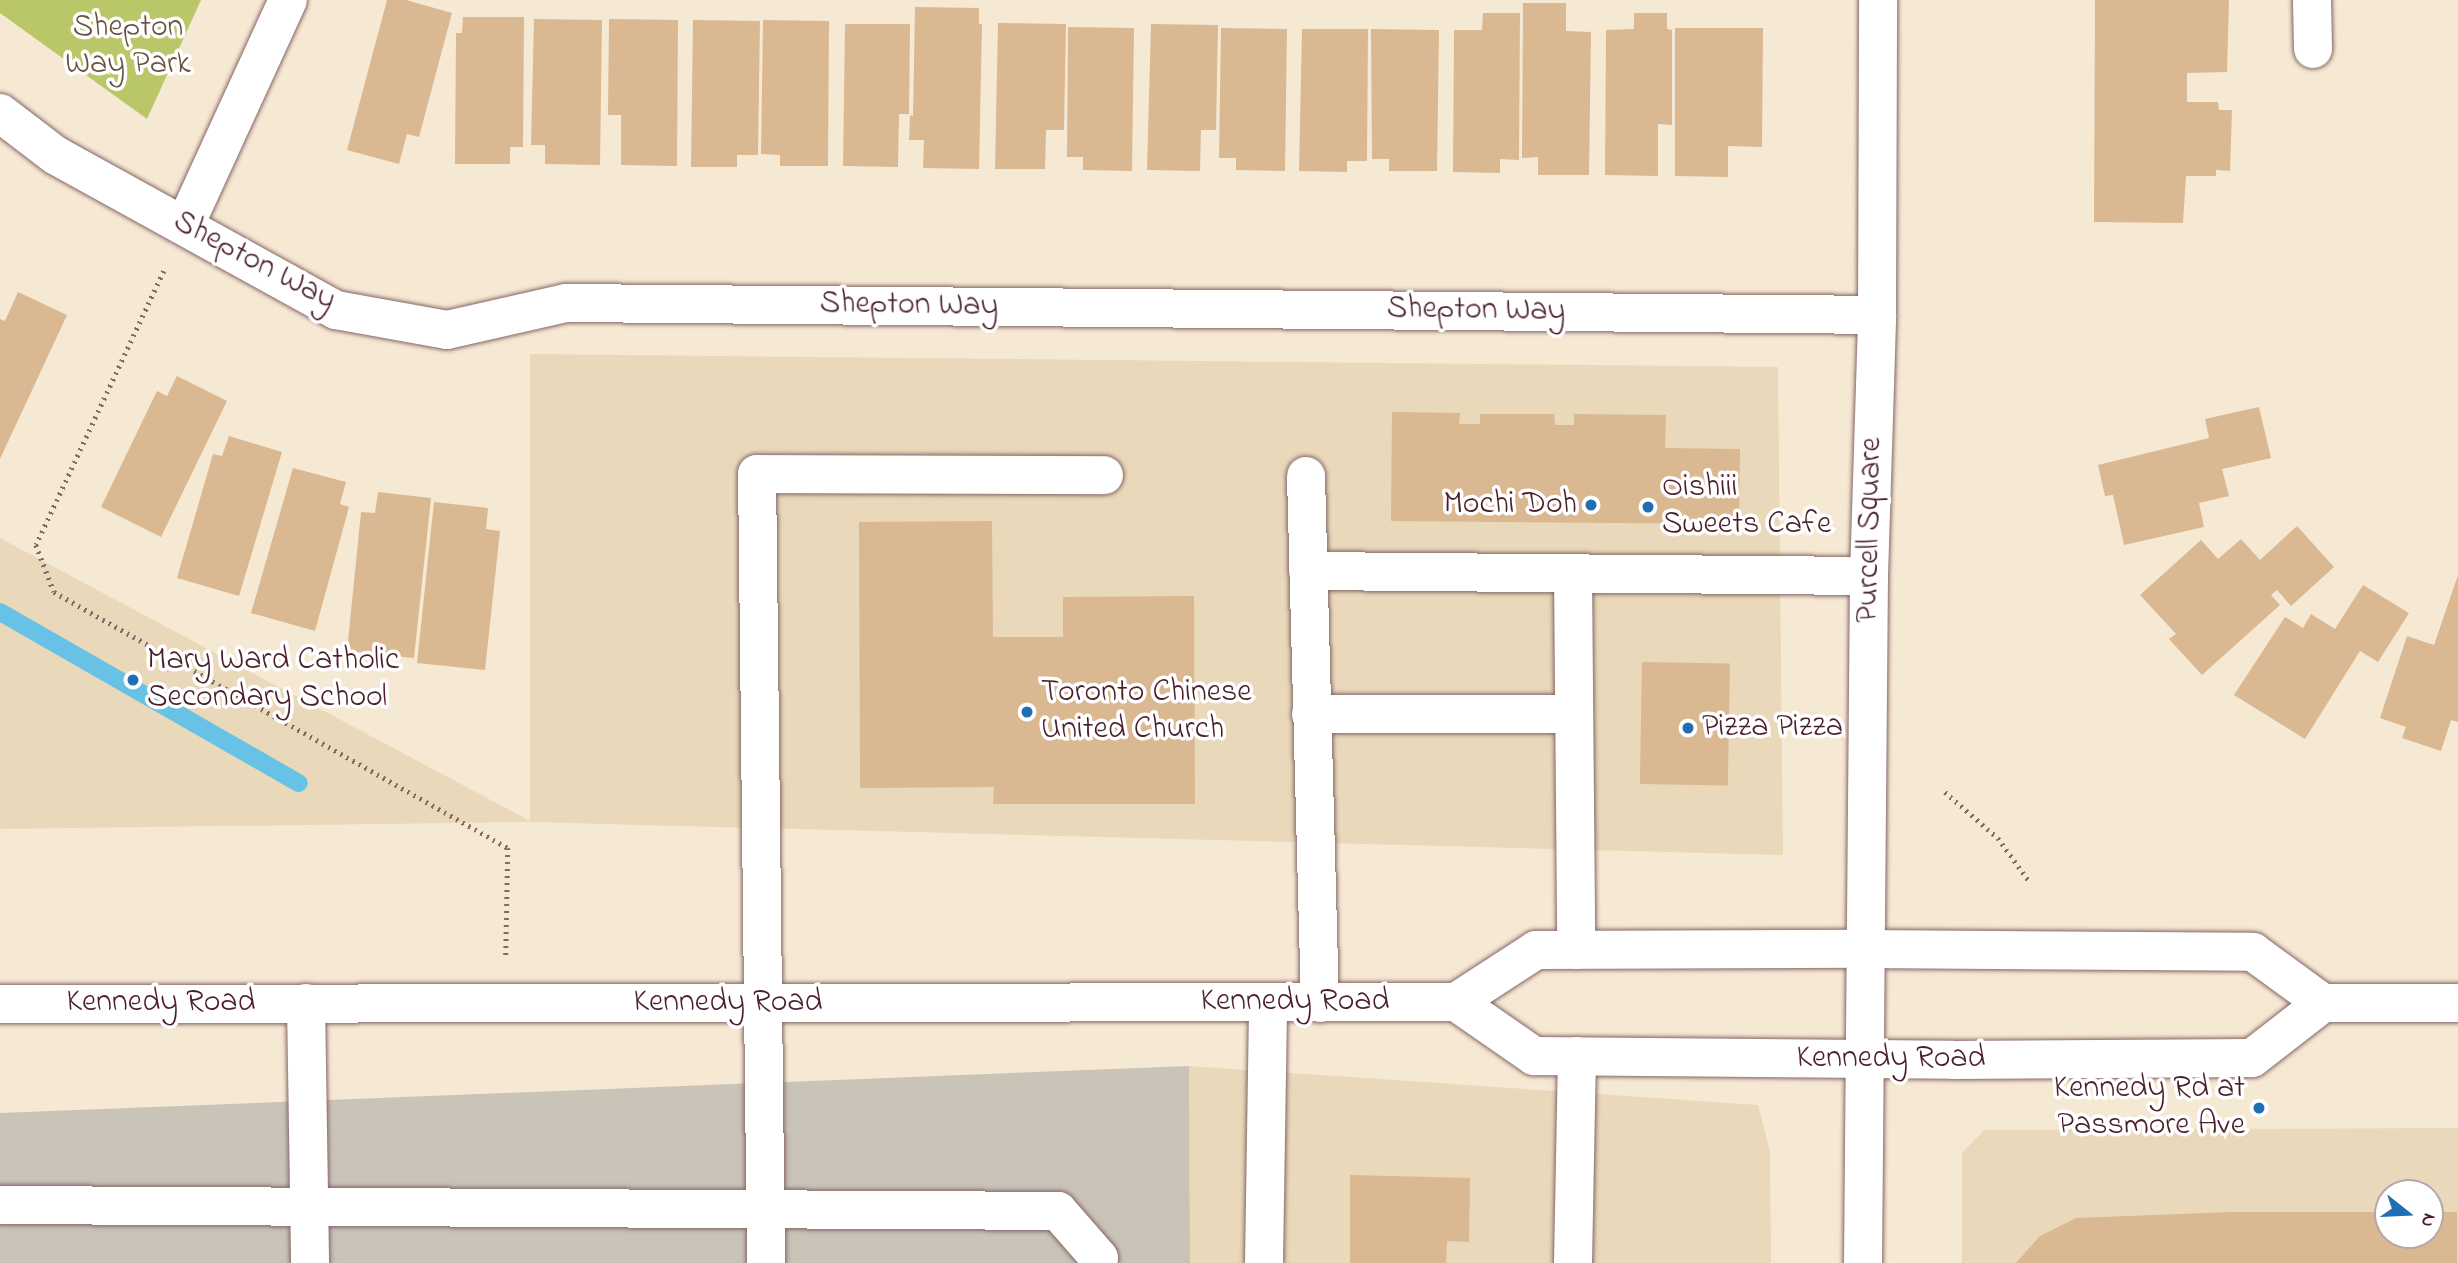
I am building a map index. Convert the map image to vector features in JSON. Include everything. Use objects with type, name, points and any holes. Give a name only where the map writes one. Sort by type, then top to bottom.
[{"type":"street","points":[[185,226],[288,0]]},
{"type":"street","name":"Purcell Square","points":[[1863,1263],[1869,576],[1877,316],[1878,0]]},
{"type":"street","points":[[2312,0],[2313,49]]},
{"type":"street","name":"Shepton Way","points":[[0,113],[55,155],[336,310],[447,330],[566,303],[1877,316]]},
{"type":"street","points":[[766,1263],[757,474],[1104,475]]},
{"type":"street","points":[[1306,476],[1320,1003]]},
{"type":"street","points":[[1308,571],[1869,576]]},
{"type":"street","points":[[1573,573],[1576,950]]},
{"type":"street","points":[[1311,714],[1574,714]]},
{"type":"street","points":[[1456,1002],[1536,950],[1864,949],[2253,952],[2323,1003],[2458,1003]]},
{"type":"street","points":[[1264,1263],[1268,1002]]},
{"type":"street","name":"Kennedy Road","points":[[0,1004],[1456,1002],[1534,1056],[1863,1059],[2252,1058],[2323,1003]]},
{"type":"street","points":[[306,1003],[310,1263]]},
{"type":"street","points":[[1573,1263],[1577,1056]]},
{"type":"street","points":[[0,1205],[1058,1211],[1098,1258],[1098,1263]]},
{"type":"path","points":[[185,226],[36,545],[54,592],[508,848],[505,1003]]},
{"type":"path","points":[[1945,792],[1998,838],[2029,881]]},
{"type":"shaded area","points":[[530,354],[1778,367],[1783,855],[530,822],[0,829],[0,538],[530,821]]},
{"type":"shaded area","points":[[1189,1066],[1758,1105],[1770,1152],[1771,1263],[1190,1263]]},
{"type":"shaded area","points":[[1189,1066],[1190,1263],[0,1263],[0,1113]]},
{"type":"shaded area","points":[[2458,1128],[2458,1263],[1962,1263],[1962,1153],[1984,1130]]},
{"type":"green space","name":"Shepton Way Park","points":[[0,0],[201,0],[147,119],[0,13]]},
{"type":"building","points":[[387,0],[406,0],[452,13],[419,137],[407,134],[399,164],[347,150]]},
{"type":"building","points":[[2095,0],[2229,0],[2227,72],[2187,73],[2187,102],[2218,102],[2219,110],[2232,110],[2230,171],[2216,170],[2216,176],[2186,176],[2183,223],[2094,222]]},
{"type":"building","points":[[1523,3],[1566,3],[1566,31],[1591,32],[1589,175],[1538,175],[1538,157],[1522,158]]},
{"type":"building","points":[[915,7],[979,8],[979,24],[982,24],[979,169],[923,168],[924,140],[909,140],[910,115],[913,116]]},
{"type":"building","points":[[1483,13],[1520,13],[1519,160],[1500,159],[1500,173],[1453,172],[1454,30],[1482,30]]},
{"type":"building","points":[[1634,13],[1667,13],[1667,29],[1672,30],[1672,125],[1658,124],[1658,176],[1605,175],[1606,30],[1634,29]]},
{"type":"building","points":[[463,17],[524,17],[523,147],[510,147],[510,164],[455,164],[456,33],[462,33]]},
{"type":"building","points":[[534,19],[602,20],[600,165],[545,164],[545,145],[531,145]]},
{"type":"building","points":[[609,19],[678,20],[677,166],[621,165],[621,115],[608,115]]},
{"type":"building","points":[[693,20],[760,21],[758,155],[737,155],[737,167],[691,167]]},
{"type":"building","points":[[763,20],[829,21],[828,166],[780,166],[780,155],[761,154]]},
{"type":"building","points":[[998,23],[1066,24],[1064,130],[1046,130],[1045,169],[995,169]]},
{"type":"building","points":[[845,24],[910,24],[909,114],[899,114],[898,167],[843,166]]},
{"type":"building","points":[[1151,24],[1218,25],[1216,130],[1201,130],[1200,171],[1147,170]]},
{"type":"building","points":[[1068,27],[1134,28],[1132,171],[1083,170],[1083,157],[1067,157]]},
{"type":"building","points":[[1221,28],[1287,29],[1285,171],[1236,170],[1236,158],[1219,158]]},
{"type":"building","points":[[1675,28],[1763,28],[1762,147],[1728,146],[1728,177],[1675,176]]},
{"type":"building","points":[[1302,29],[1368,29],[1367,161],[1347,161],[1347,172],[1299,171]]},
{"type":"building","points":[[1371,29],[1439,30],[1437,171],[1389,171],[1389,159],[1372,159]]},
{"type":"building","points":[[18,292],[67,315],[0,459],[0,319],[5,321]]},
{"type":"building","points":[[177,376],[227,401],[161,537],[101,507],[157,391],[167,396]]},
{"type":"building","points":[[2259,407],[2271,458],[2222,469],[2229,496],[2199,503],[2204,527],[2124,545],[2113,495],[2105,496],[2098,465],[2209,438],[2205,419]]},
{"type":"building","points":[[1392,412],[1460,413],[1459,424],[1480,424],[1480,414],[1554,414],[1555,425],[1574,425],[1574,414],[1666,415],[1665,448],[1740,449],[1739,524],[1391,521]]},
{"type":"building","points":[[229,436],[282,452],[239,596],[177,578],[213,454],[222,456]]},
{"type":"building","points":[[293,468],[346,482],[340,504],[349,507],[315,631],[251,613]]},
{"type":"building","points":[[378,492],[431,498],[414,658],[347,651],[361,512],[375,513]]},
{"type":"building","points":[[434,502],[488,508],[486,529],[500,531],[485,670],[417,663]]},
{"type":"building","name":"Toronto Chinese United Church","points":[[992,521],[993,637],[1063,637],[1063,597],[1194,596],[1195,804],[993,804],[994,787],[860,788],[859,522]]},
{"type":"building","points":[[2297,526],[2334,567],[2291,606],[2277,590],[2271,595],[2280,605],[2202,675],[2169,639],[2176,634],[2140,595],[2201,540],[2218,559],[2241,539],[2260,560]]},
{"type":"building","points":[[2458,575],[2458,722],[2451,720],[2441,751],[2402,738],[2406,727],[2380,718],[2407,636],[2434,645]]},
{"type":"building","points":[[2363,585],[2409,613],[2378,662],[2360,651],[2305,739],[2234,695],[2285,617],[2303,628],[2311,614],[2335,629]]},
{"type":"building","points":[[1642,662],[1730,664],[1728,786],[1640,784]]},
{"type":"building","points":[[1350,1175],[1470,1178],[1469,1242],[1447,1241],[1446,1263],[1350,1263]]},
{"type":"building","points":[[2233,1212],[2374,1212],[2374,1249],[2444,1249],[2444,1212],[2457,1212],[2457,1263],[2016,1263],[2040,1236],[2076,1218]]},
{"type":"waterway","points":[[0,612],[298,783]]},
{"type":"place","name":"Mochi Doh","points":[[1591,505]]},
{"type":"place","name":"Oishiii Sweets Cafe","points":[[1648,507]]},
{"type":"place","name":"Mary Ward Catholic Secondary School","points":[[133,680]]},
{"type":"place","name":"Toronto Chinese United Church","points":[[1027,712]]},
{"type":"place","name":"Pizza Pizza","points":[[1688,728]]},
{"type":"place","name":"Kennedy Rd at Passmore Ave","points":[[2259,1108]]}]
